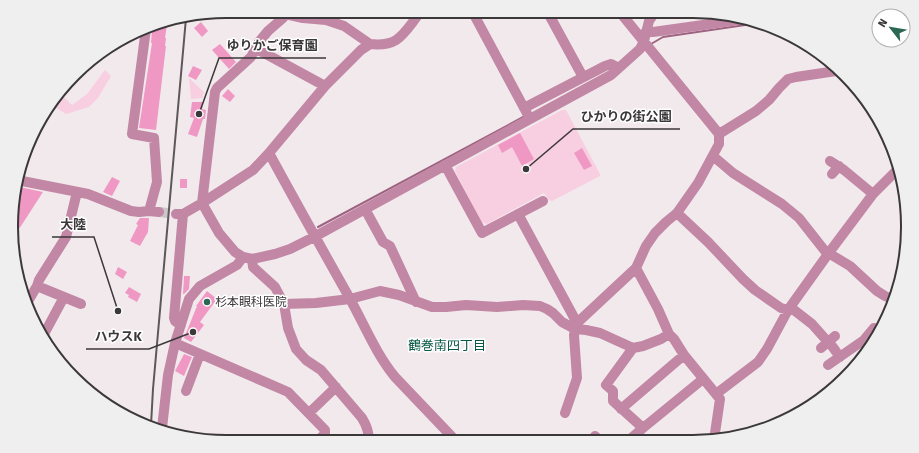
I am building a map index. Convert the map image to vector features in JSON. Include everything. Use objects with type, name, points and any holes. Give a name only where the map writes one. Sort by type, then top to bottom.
[{"type":"street","points":[[283,18],[268,31],[259,42],[251,56],[217,88],[215,92],[202,203],[219,233],[227,243],[235,252],[247,258],[253,267],[276,287],[284,304],[288,328],[296,349],[306,360],[321,370],[336,387],[362,418],[367,426],[369,435]]},
{"type":"street","points":[[303,18],[326,20],[344,26],[370,44],[379,45],[389,44],[397,40],[416,18]]},
{"type":"street","points":[[476,18],[530,119]]},
{"type":"street","points":[[551,18],[583,77]]},
{"type":"street","points":[[565,413],[577,378],[574,335],[576,326],[636,268],[646,246],[655,233],[677,213],[698,183],[719,144],[719,134],[645,36],[626,18]]},
{"type":"street","points":[[162,425],[168,375],[175,343],[189,299],[200,286],[247,258],[275,254],[290,249],[314,237],[611,75],[640,49],[651,18]]},
{"type":"street","points":[[645,36],[653,32],[729,21]]},
{"type":"street","points":[[23,181],[88,194],[131,211],[154,212],[157,182],[154,138],[132,134],[145,35]]},
{"type":"street","points":[[181,325],[174,318],[179,214],[202,203],[253,170],[325,86],[361,50],[370,44]]},
{"type":"street","points":[[255,48],[325,86]]},
{"type":"street","points":[[524,108],[605,66],[611,64],[619,68]]},
{"type":"street","points":[[719,134],[769,100],[788,80],[796,77],[831,71]]},
{"type":"street","points":[[269,153],[386,366],[450,435]]},
{"type":"street","points":[[713,156],[733,173],[782,204],[799,218],[824,251],[850,266],[877,291],[889,298]]},
{"type":"street","points":[[445,165],[482,234],[543,201]]},
{"type":"street","points":[[834,167],[844,170],[873,194]]},
{"type":"street","points":[[716,394],[758,362],[767,349],[788,310],[828,254],[873,194],[894,173]]},
{"type":"street","points":[[31,298],[39,280],[66,237],[76,192]]},
{"type":"street","points":[[365,209],[383,242],[390,246],[416,302]]},
{"type":"street","points":[[677,213],[755,290],[781,308],[794,310],[812,324],[840,357]]},
{"type":"street","points":[[518,214],[576,326]]},
{"type":"street","points":[[636,268],[658,309],[669,334],[720,399],[715,434]]},
{"type":"street","points":[[37,286],[81,304]]},
{"type":"street","points":[[284,304],[316,303],[350,299],[380,291],[432,307],[466,305],[496,307],[523,305],[540,306],[553,313],[562,322],[600,333],[633,348],[643,346],[669,334]]},
{"type":"street","points":[[46,331],[64,297]]},
{"type":"street","points":[[828,365],[864,340],[874,328]]},
{"type":"street","points":[[175,343],[288,392],[325,430],[324,435]]},
{"type":"street","points":[[633,348],[606,385],[612,391],[612,401],[643,428]]},
{"type":"street","points":[[186,391],[200,354]]},
{"type":"street","points":[[621,409],[684,355]]},
{"type":"street","points":[[635,435],[703,378]]},
{"type":"street","points":[[309,413],[336,387]]},
{"type":"shaded area","points":[[105,70],[111,76],[98,98],[89,107],[66,114],[56,107],[64,97],[72,105],[87,94]]},
{"type":"shaded area","points":[[189,78],[205,93],[203,94],[203,98],[191,99]]},
{"type":"shaded area","points":[[562,110],[566,110],[600,176],[552,201],[549,200],[544,193],[487,224],[481,222],[455,171],[456,167]]},
{"type":"building","points":[[201,22],[208,31],[202,37],[194,28]]},
{"type":"building","points":[[167,27],[165,38],[166,46],[156,130],[139,128],[152,32]]},
{"type":"building","points":[[220,44],[236,62],[229,69],[212,50]]},
{"type":"building","points":[[193,66],[202,70],[196,80],[188,76]]},
{"type":"building","points":[[228,89],[235,96],[230,102],[222,96]]},
{"type":"building","points":[[192,102],[203,102],[202,109],[206,110],[205,119],[203,119],[197,137],[188,134],[194,118],[190,117]]},
{"type":"building","points":[[520,133],[534,159],[522,166],[512,147],[502,153],[498,145]]},
{"type":"building","points":[[582,148],[592,166],[584,170],[574,153]]},
{"type":"building","points":[[112,177],[120,181],[112,196],[103,192]]},
{"type":"building","points":[[180,179],[187,179],[187,188],[180,188]]},
{"type":"building","points":[[22,187],[43,192],[18,230],[18,213]]},
{"type":"building","points":[[140,218],[149,218],[148,232],[140,246],[130,241],[138,225],[136,224]]},
{"type":"building","points":[[118,267],[127,272],[123,279],[115,274]]},
{"type":"building","points":[[184,276],[190,276],[189,289],[183,294]]},
{"type":"building","points":[[129,287],[141,294],[137,302],[128,297],[129,295],[125,293]]},
{"type":"building","points":[[207,291],[217,299],[200,322],[204,325],[191,342],[184,338],[196,306]]},
{"type":"building","points":[[184,354],[192,357],[184,376],[175,371]]},
{"type":"waterway","points":[[651,44],[663,37],[746,25]]},
{"type":"waterway","points":[[318,227],[525,116]]},
{"type":"tunnel","points":[[159,212],[176,214]]},
{"type":"railway","points":[[151,421],[186,22]]},
{"type":"place","name":"ゆりかご保育園","points":[[199,114]]},
{"type":"place","name":"ひかりの街公園","points":[[526,169]]},
{"type":"place","name":"杉本眼科医院","points":[[207,302]]},
{"type":"place","name":"大陸","points":[[118,311]]},
{"type":"place","name":"ハウスK","points":[[193,332]]},
{"type":"district","name":"鶴巻南四丁目","points":[[447,345]]}]
